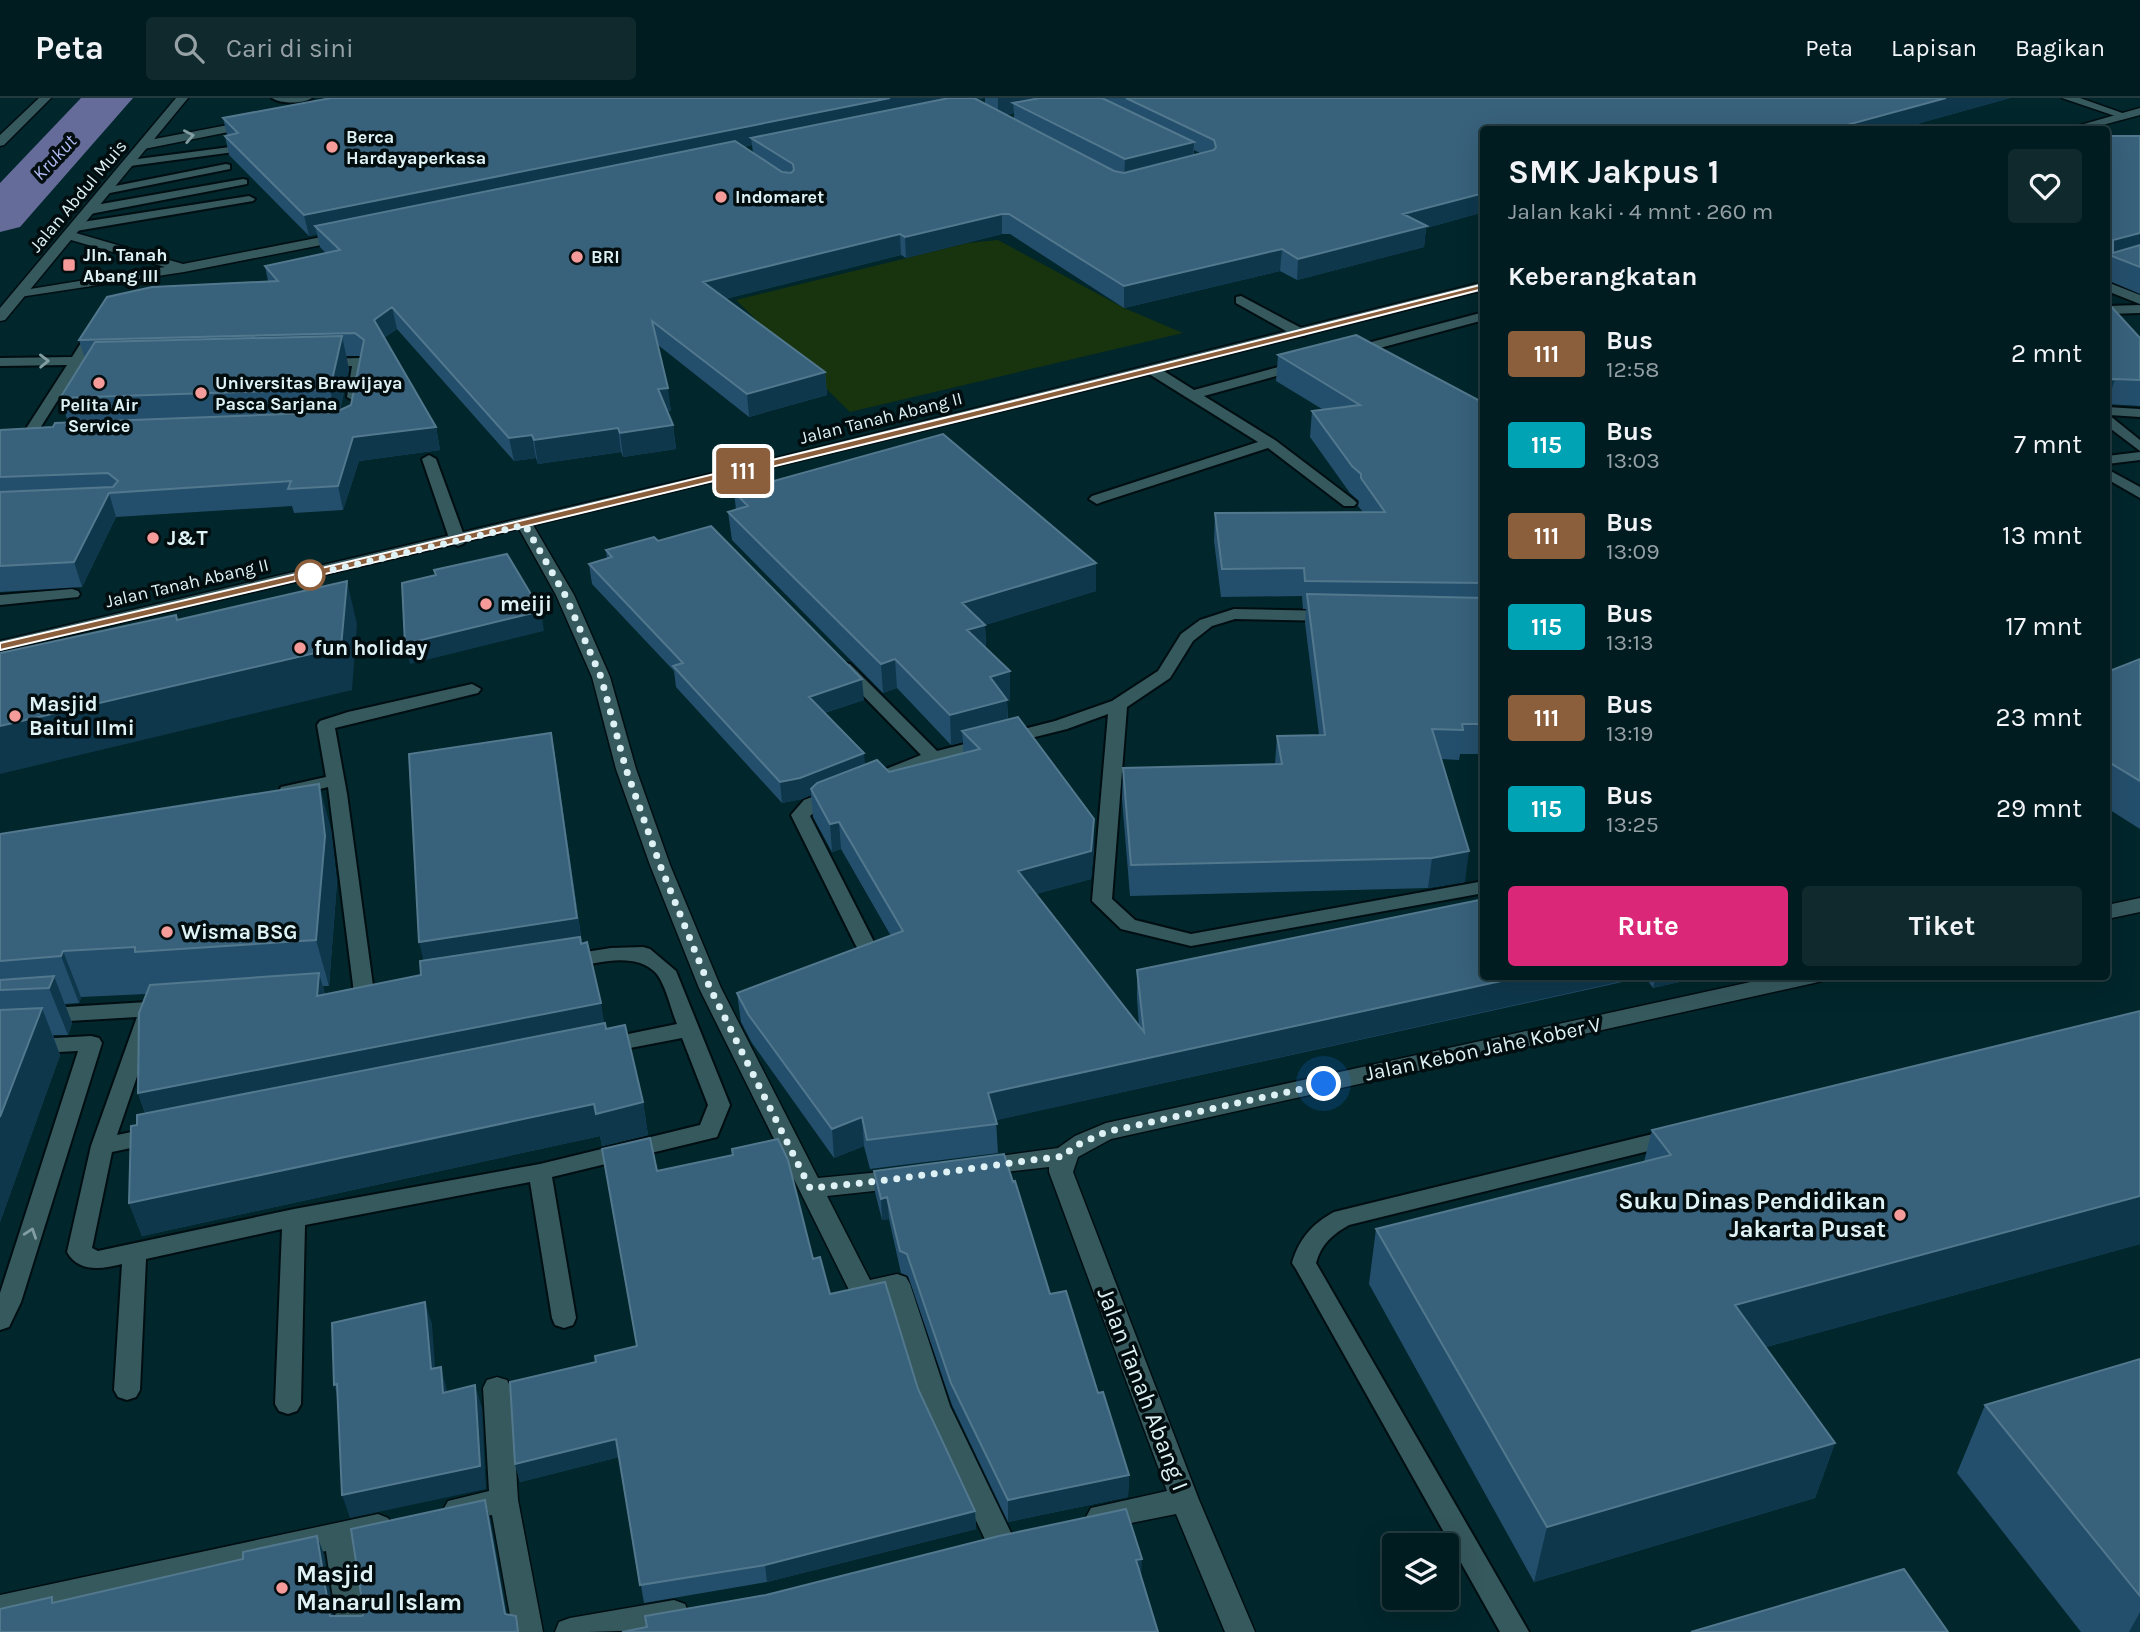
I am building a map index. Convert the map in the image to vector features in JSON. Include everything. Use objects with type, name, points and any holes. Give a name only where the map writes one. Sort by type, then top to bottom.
[{"type":"street","points":[[0,142],[45,98]]},
{"type":"street","name":"Jalan Abdul Muis","points":[[0,317],[182,98]]},
{"type":"street","points":[[2068,98],[2140,121]]},
{"type":"street","points":[[2084,126],[2140,111]]},
{"type":"street","points":[[144,145],[260,122]]},
{"type":"street","points":[[72,231],[184,268]]},
{"type":"street","points":[[18,295],[184,268],[361,233]]},
{"type":"street","name":"Jalan Tanah Abang II","points":[[0,646],[525,525],[1154,371],[1480,287]]},
{"type":"street","points":[[525,525],[565,595],[601,677],[626,769],[660,865],[710,988],[862,1290],[897,1284],[936,1405],[1000,1539]]},
{"type":"street","points":[[2110,911],[2140,905]]},
{"type":"street","name":"Jalan Kebon Jahe Kober V","points":[[810,1188],[883,1182],[1069,1151],[1106,1132],[1796,980]]},
{"type":"street","name":"Jalan Tanah Abang I","points":[[1069,1151],[1060,1164],[1061,1172],[1185,1500],[1240,1632]]},
{"type":"street","points":[[497,1388],[504,1500],[527,1632]]},
{"type":"street","points":[[0,1609],[504,1500]]},
{"type":"street","points":[[1067,1524],[1185,1500]]},
{"type":"street","points":[[338,1536],[353,1632]]},
{"type":"street","points":[[570,1632],[702,1610]]},
{"type":"lane","points":[[277,98],[307,98]]},
{"type":"lane","points":[[130,163],[230,150]]},
{"type":"lane","points":[[105,191],[226,167]]},
{"type":"lane","points":[[90,210],[243,182]]},
{"type":"lane","points":[[72,231],[249,199]]},
{"type":"lane","points":[[2110,287],[2140,300]]},
{"type":"lane","points":[[1241,300],[1300,333]]},
{"type":"lane","points":[[2110,310],[2140,309]]},
{"type":"lane","points":[[25,441],[107,313]]},
{"type":"lane","points":[[1338,355],[1480,317]]},
{"type":"lane","points":[[0,362],[124,368]]},
{"type":"lane","points":[[311,363],[359,362],[352,416]]},
{"type":"lane","points":[[1191,395],[1311,363]]},
{"type":"lane","points":[[1154,371],[1270,443],[1349,503]]},
{"type":"lane","points":[[2110,411],[2140,413]]},
{"type":"lane","points":[[2110,422],[2140,447]]},
{"type":"lane","points":[[1097,499],[1270,443]]},
{"type":"lane","points":[[2110,460],[2140,456]]},
{"type":"lane","points":[[429,459],[458,541]]},
{"type":"lane","points":[[2110,475],[2140,494]]},
{"type":"lane","points":[[0,600],[72,594]]},
{"type":"lane","points":[[865,944],[800,815],[811,804],[933,757],[1061,725],[1118,705],[1164,674],[1187,638],[1206,623],[1234,614],[1345,616]]},
{"type":"lane","points":[[836,659],[933,757]]},
{"type":"lane","points":[[364,993],[327,725],[348,717],[472,689]]},
{"type":"lane","points":[[1118,705],[1102,901],[1128,925],[1191,940],[1480,888]]},
{"type":"lane","points":[[267,796],[334,780]]},
{"type":"lane","points":[[150,1009],[102,1146],[79,1252],[96,1261],[294,1219],[540,1172],[709,1131],[719,1105],[666,971],[643,954],[611,955],[543,965]]},
{"type":"lane","points":[[338,995],[392,988]]},
{"type":"lane","points":[[0,1018],[191,1006]]},
{"type":"lane","points":[[580,1051],[689,1029]]},
{"type":"lane","points":[[0,1048],[91,1043],[64,1138],[25,1250],[12,1299],[0,1320]]},
{"type":"lane","points":[[102,1146],[184,1130]]},
{"type":"lane","points":[[1516,1632],[1304,1263],[1307,1248],[1325,1228],[1342,1218],[1694,1132]]},
{"type":"lane","points":[[540,1172],[564,1318]]},
{"type":"lane","points":[[288,1404],[294,1219]]},
{"type":"lane","points":[[127,1390],[134,1254]]},
{"type":"green space","points":[[998,240],[1124,308],[1183,333],[850,412],[736,300],[968,243]]},
{"type":"building","points":[[331,98],[890,98],[304,215],[225,136],[238,133],[223,118]]},
{"type":"building","points":[[949,98],[974,98],[1114,171],[1124,173],[1214,150],[1216,147],[1214,140],[1126,98],[1946,98],[1843,126],[1480,126],[1480,194],[1403,214],[1427,226],[1298,259],[1282,249],[1124,286],[1009,214],[905,237],[900,234],[703,282],[825,372],[747,394],[652,321],[668,388],[658,389],[673,425],[620,433],[618,428],[534,440],[532,435],[509,438],[392,307],[374,320],[436,427],[353,437],[338,486],[288,489],[291,481],[109,493],[74,562],[0,566],[0,492],[113,487],[118,481],[108,473],[0,477],[0,430],[53,427],[55,423],[336,412],[351,405],[364,340],[355,333],[79,340],[107,297],[152,287],[278,281],[265,266],[340,250],[315,226],[735,141],[782,172],[791,173],[794,170],[793,164],[751,138]]},
{"type":"building","points":[[1040,98],[1102,98],[1194,142],[1125,159],[1013,103]]},
{"type":"building","points":[[2110,136],[2140,136],[2140,233],[2113,240],[2113,253],[2140,245],[2140,267],[2110,255]]},
{"type":"building","points":[[2110,305],[2140,338],[2140,380],[2110,380]]},
{"type":"building","points":[[1356,335],[1480,401],[1480,583],[1305,581],[1304,568],[1222,569],[1215,513],[1385,512],[1361,478],[1361,474],[1352,466],[1312,411],[1360,405],[1278,355]]},
{"type":"building","points":[[342,336],[330,389],[60,398],[95,342]]},
{"type":"building","points":[[943,434],[1096,563],[962,603],[985,625],[967,630],[1010,671],[990,677],[1007,700],[950,715],[895,659],[881,664],[728,512],[748,506],[734,492]]},
{"type":"building","points":[[711,526],[862,679],[809,697],[864,753],[800,778],[780,782],[673,666],[683,663],[589,564],[612,557],[606,550],[654,537],[658,541]]},
{"type":"building","points":[[507,554],[541,611],[405,644],[402,583],[436,575],[434,570]]},
{"type":"building","points":[[347,581],[341,647],[0,726],[0,653],[176,615],[177,620]]},
{"type":"building","points":[[1307,594],[1480,598],[1480,724],[1462,724],[1463,730],[1432,729],[1469,851],[1432,858],[1131,865],[1123,768],[1282,764],[1277,736],[1325,735]]},
{"type":"building","points":[[2140,659],[2140,781],[2110,763],[2110,671]]},
{"type":"building","points":[[1018,717],[1094,819],[1091,851],[1018,871],[1144,1032],[1137,970],[1480,900],[1480,980],[1506,980],[988,1093],[997,1124],[867,1140],[862,1117],[832,1129],[748,1014],[737,993],[903,931],[839,822],[830,824],[811,789],[817,783],[877,760],[889,772],[980,749],[962,731]]},
{"type":"building","points":[[551,733],[577,918],[419,942],[409,754]]},
{"type":"building","name":"Wisma BSG","points":[[319,784],[325,836],[316,940],[135,952],[135,947],[63,951],[61,956],[0,961],[0,834]]},
{"type":"building","points":[[580,937],[581,944],[587,942],[601,1003],[138,1093],[139,1013],[150,985],[319,973],[317,996],[421,975],[420,961]]},
{"type":"building","points":[[54,976],[49,988],[0,990],[0,980]]},
{"type":"building","points":[[42,1008],[0,1117],[0,1010]]},
{"type":"building","points":[[2140,1011],[2140,1196],[1735,1305],[1835,1443],[1547,1527],[1376,1229],[1671,1155],[1652,1130]]},
{"type":"building","points":[[605,1023],[606,1029],[625,1025],[643,1102],[596,1114],[594,1104],[129,1203],[131,1126],[137,1125],[137,1115]]},
{"type":"building","points":[[650,1138],[657,1171],[733,1155],[732,1149],[778,1139],[788,1160],[813,1259],[820,1257],[830,1294],[885,1282],[918,1389],[975,1511],[765,1565],[640,1585],[616,1439],[515,1464],[510,1382],[596,1362],[595,1356],[637,1346],[602,1149]]},
{"type":"building","points":[[1004,1154],[1050,1294],[1066,1291],[1098,1393],[1103,1392],[1129,1475],[1008,1500],[951,1383],[907,1254],[900,1251],[887,1197],[881,1199],[874,1171]]},
{"type":"building","points":[[425,1302],[431,1369],[441,1367],[443,1393],[475,1385],[480,1466],[342,1495],[332,1323]]},
{"type":"building","points":[[2140,1359],[2140,1596],[1985,1405]]},
{"type":"building","points":[[485,1500],[505,1614],[516,1616],[518,1632],[0,1632],[0,1609],[52,1597],[52,1603],[243,1559],[243,1552],[317,1536],[330,1616],[362,1616],[364,1613],[351,1529]]},
{"type":"building","points":[[1126,1509],[1142,1559],[1136,1560],[1158,1632],[622,1632],[647,1627],[645,1616],[766,1595],[999,1536]]},
{"type":"building","points":[[1904,1569],[1948,1632],[1691,1632]]},
{"type":"waterway","name":"Krukut","points":[[0,215],[108,98]]},
{"type":"bus line","name":"111","points":[[0,646],[458,541],[1154,371],[1480,287]]},
{"type":"place","name":"Berca Hardayaperkasa","points":[[332,147]]},
{"type":"place","name":"Indomaret","points":[[721,197]]},
{"type":"place","name":"BRI","points":[[577,257]]},
{"type":"place","name":"Jln. Tanah Abang III","points":[[69,265]]},
{"type":"place","name":"Pelita Air Service","points":[[99,383]]},
{"type":"place","name":"Universitas Brawijaya Pasca Sarjana","points":[[201,393]]},
{"type":"place","name":"J&T","points":[[153,538]]},
{"type":"place","name":"meiji","points":[[486,604]]},
{"type":"place","name":"fun holiday","points":[[300,648]]},
{"type":"place","name":"Masjid Baitul Ilmi","points":[[15,716]]},
{"type":"place","name":"Wisma BSG","points":[[167,932]]},
{"type":"place","name":"Suku Dinas Pendidikan Jakarta Pusat","points":[[1900,1215]]},
{"type":"place","name":"Masjid Manarul Islam","points":[[282,1588]]},
{"type":"route","points":[[310,575],[297,578],[525,525],[565,595],[601,677],[626,769],[660,865],[710,988],[810,1188],[883,1182],[966,1167],[1065,1156],[1073,1147],[1106,1132],[1324,1084]]}]
